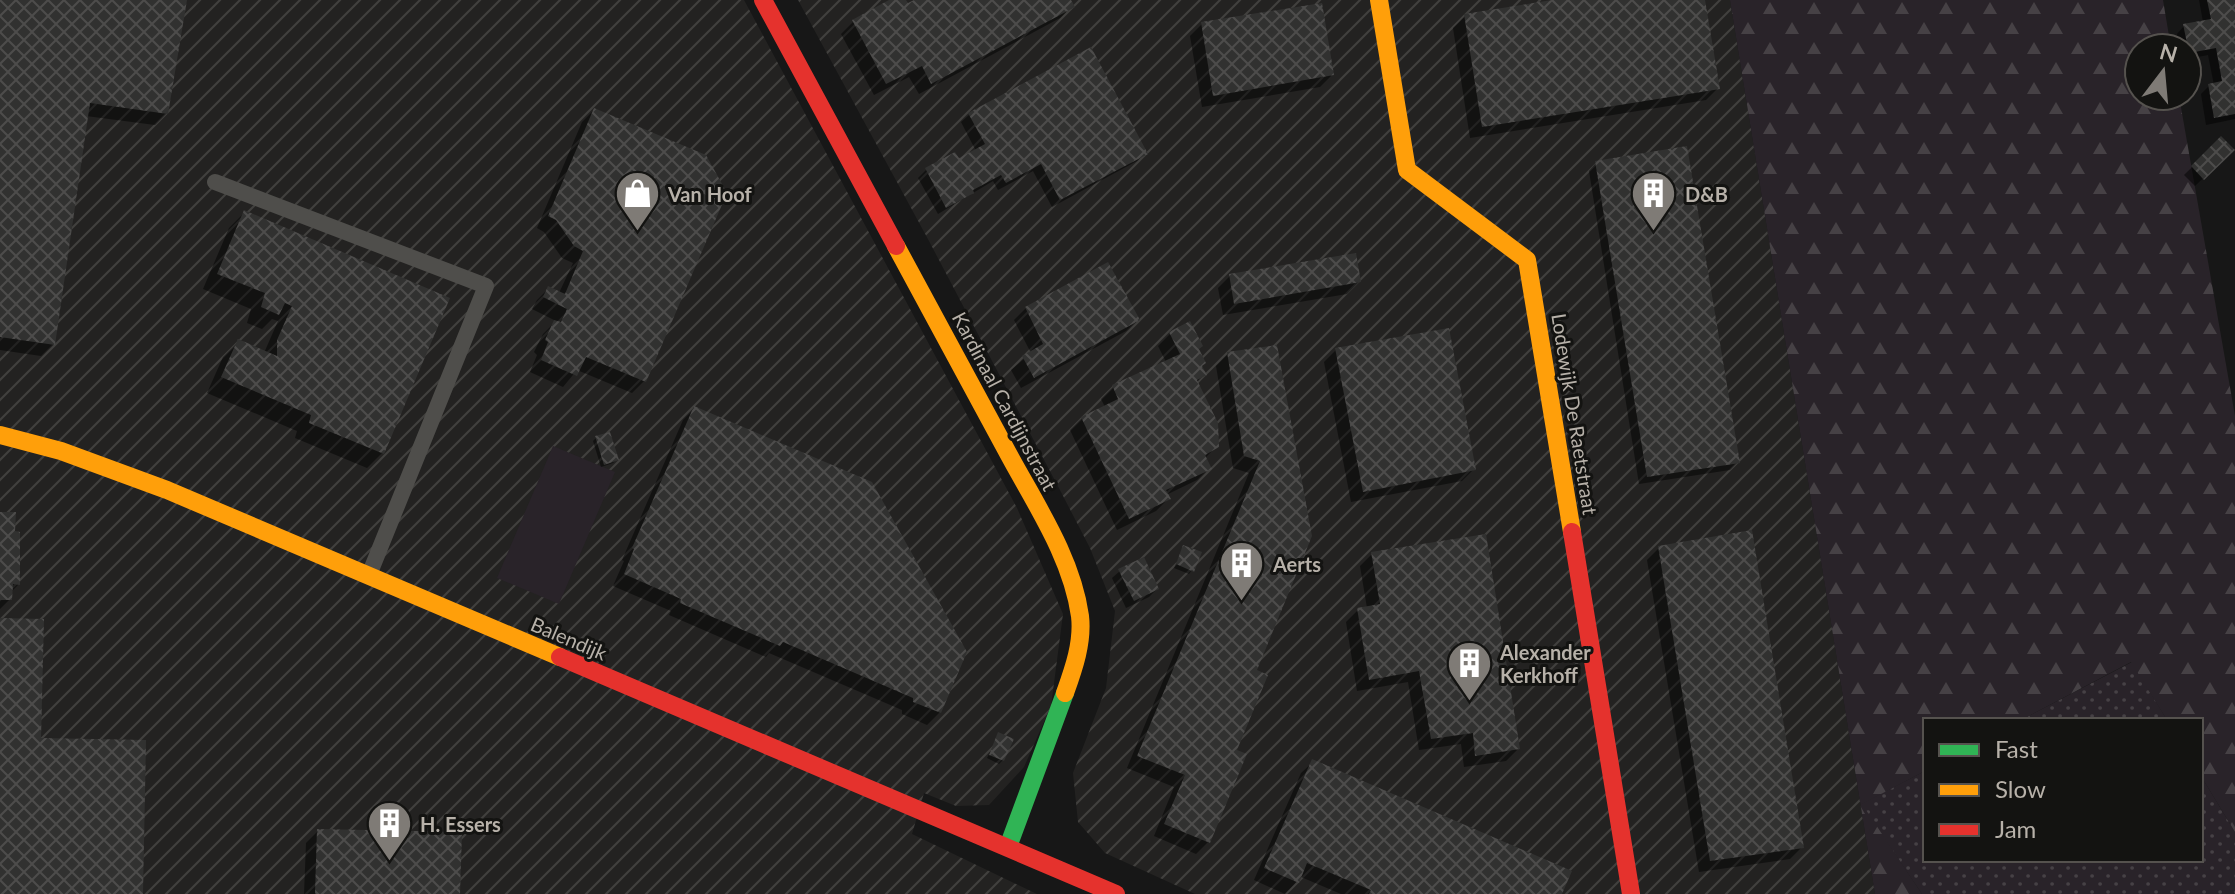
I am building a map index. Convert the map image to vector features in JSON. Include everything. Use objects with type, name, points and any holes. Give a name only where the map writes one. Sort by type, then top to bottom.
[{"type":"street","name":"Kardinaal Cardijnstraat","points":[[763,0],[1035,503],[1071,582],[1080,619],[1076,657],[1040,765],[1008,847]]},
{"type":"street","name":"Lodewijk De Raetstraat","points":[[1379,0],[1407,170],[1527,260],[1631,894]]},
{"type":"street","name":"Balendijk","points":[[0,435],[61,451],[153,484],[1116,894]]},
{"type":"lane","points":[[215,182],[486,286],[369,577]]},
{"type":"shaded area","points":[[0,0],[744,0],[1017,508],[1063,614],[1051,706],[1024,767],[989,805],[956,806],[924,793],[912,834],[1037,894],[0,894]]},
{"type":"shaded area","points":[[798,0],[1730,0],[1875,894],[1195,894],[1105,853],[1078,822],[1073,773],[1106,688],[1115,611],[1090,548],[1061,492]]},
{"type":"green space","points":[[1730,0],[2163,0],[2168,32],[2123,32],[2123,112],[2182,112],[2235,416],[2235,832],[2203,779],[2203,718],[2166,718],[2131,662],[2025,718],[1923,718],[1923,772],[1862,804],[1922,894],[1875,894]]},
{"type":"green space","points":[[553,446],[615,472],[559,604],[497,578]]},
{"type":"green space","points":[[2132,662],[2166,718],[2025,718]]},
{"type":"green space","points":[[1923,772],[1923,862],[2203,862],[2203,779],[2235,832],[2235,894],[1922,894],[1861,804]]},
{"type":"building","points":[[0,0],[187,0],[168,114],[90,103],[55,345],[0,337]]},
{"type":"building","points":[[889,0],[906,0],[908,3],[914,0],[1071,0],[1075,7],[931,84],[922,66],[886,84],[852,20]]},
{"type":"building","points":[[1552,0],[1705,0],[1720,89],[1482,127],[1464,14]]},
{"type":"building","points":[[2207,0],[2235,0],[2235,114],[2214,118],[2208,84],[2222,81],[2216,48],[2203,50],[2203,32],[2185,32],[2183,24],[2211,19]]},
{"type":"building","points":[[1322,3],[1334,75],[1213,96],[1201,22]]},
{"type":"building","points":[[1091,47],[1148,154],[1060,200],[1041,164],[1006,183],[1001,175],[946,208],[925,168],[955,152],[959,158],[985,144],[968,113]]},
{"type":"building","name":"Van Hoof","points":[[594,108],[706,155],[727,193],[646,382],[586,357],[577,376],[541,360],[554,320],[561,322],[567,309],[543,297],[548,286],[565,294],[583,251],[574,246],[556,220],[548,216]]},
{"type":"building","points":[[2221,136],[2235,150],[2204,180],[2191,166]]},
{"type":"building","points":[[1687,146],[1740,463],[1647,477],[1595,161]]},
{"type":"building","points":[[244,210],[450,298],[384,454],[309,423],[311,415],[221,377],[238,339],[277,356],[277,340],[292,306],[285,303],[279,315],[261,307],[265,293],[217,274]]},
{"type":"building","points":[[1356,253],[1361,282],[1234,304],[1229,274]]},
{"type":"building","points":[[1108,262],[1140,320],[1034,378],[1022,356],[1043,344],[1025,307]]},
{"type":"building","points":[[1190,321],[1203,346],[1199,349],[1206,363],[1202,366],[1207,375],[1197,380],[1218,423],[1219,447],[1205,455],[1212,469],[1166,490],[1171,499],[1129,519],[1081,417],[1118,399],[1112,385],[1180,354],[1169,332]]},
{"type":"building","points":[[1449,328],[1476,470],[1363,492],[1335,348]]},
{"type":"building","name":"Aerts","points":[[1277,345],[1312,536],[1257,670],[1268,675],[1237,750],[1247,754],[1210,843],[1164,824],[1185,775],[1137,756],[1260,461],[1244,456],[1227,352]]},
{"type":"building","points":[[694,406],[872,482],[967,652],[941,713],[783,642],[780,646],[680,603],[681,599],[624,574],[632,548]]},
{"type":"building","points":[[610,432],[619,460],[604,465],[595,436]]},
{"type":"building","points":[[0,512],[16,512],[15,531],[20,532],[20,585],[13,584],[12,600],[0,600]]},
{"type":"building","points":[[1752,530],[1804,848],[1710,861],[1658,546]]},
{"type":"building","points":[[1486,534],[1520,749],[1475,756],[1473,733],[1431,739],[1419,671],[1369,680],[1357,608],[1380,604],[1371,552]]},
{"type":"building","points":[[1183,545],[1202,552],[1194,572],[1176,564]]},
{"type":"building","points":[[1144,557],[1159,589],[1134,601],[1118,569]]},
{"type":"building","points":[[0,618],[44,619],[41,738],[146,740],[143,894],[0,894]]},
{"type":"building","points":[[998,732],[1014,739],[1004,761],[989,755]]},
{"type":"building","points":[[1312,759],[1572,871],[1562,894],[1369,894],[1371,890],[1307,863],[1299,883],[1264,868]]},
{"type":"building","name":"H. Essers","points":[[317,829],[462,832],[460,894],[315,894]]},
{"type":"traffic: fast","points":[[1008,847],[1065,693]]},
{"type":"traffic: slow","points":[[1379,0],[1407,170],[1527,260],[1572,532]]},
{"type":"traffic: slow","points":[[896,246],[1041,513],[1069,573],[1081,626],[1077,655],[1065,693]]},
{"type":"traffic: slow","points":[[0,435],[61,451],[167,490],[560,657]]},
{"type":"traffic: jam","points":[[763,0],[896,246]]},
{"type":"traffic: jam","points":[[1572,532],[1631,894]]},
{"type":"traffic: jam","points":[[560,657],[1116,894]]},
{"type":"place","name":"Van Hoof","points":[[637,233]]},
{"type":"place","name":"D&B","points":[[1654,233]]},
{"type":"place","name":"Aerts","points":[[1242,603]]},
{"type":"place","name":"Alexander Kerkhoff","points":[[1469,702]]},
{"type":"place","name":"H. Essers","points":[[389,863]]}]
